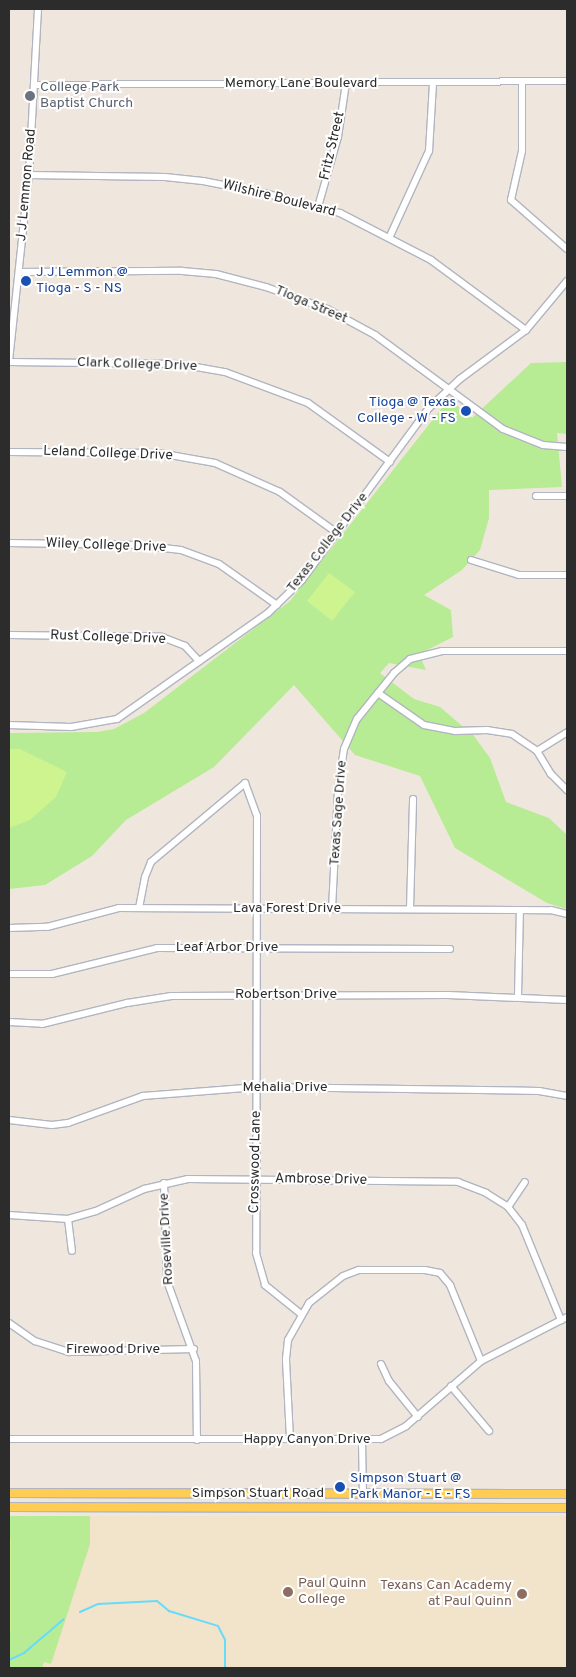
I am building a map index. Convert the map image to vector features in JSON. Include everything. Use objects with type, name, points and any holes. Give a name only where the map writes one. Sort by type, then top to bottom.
[{"type":"main road","points":[[94,1492],[95,1507]]},
{"type":"main road","name":"Simpson Stuart Road","points":[[9,1493],[567,1494]]},
{"type":"main road","points":[[363,1494],[363,1508]]},
{"type":"main road","name":"Simpson Stuart Road","points":[[9,1507],[567,1508]]},
{"type":"street","name":"J J Lemmon Road","points":[[9,362],[29,175],[38,9]]},
{"type":"street","name":"Memory Lane Boulevard","points":[[34,85],[567,81]]},
{"type":"street","points":[[522,82],[522,151],[511,200],[567,249]]},
{"type":"street","name":"Fritz Street","points":[[318,207],[338,137],[346,83]]},
{"type":"street","points":[[390,236],[427,157],[432,124],[433,83]]},
{"type":"street","name":"Wilshire Boulevard","points":[[29,175],[177,178],[264,193],[318,207],[340,214],[390,236],[431,260],[526,330]]},
{"type":"street","name":"Tioga Street","points":[[20,272],[168,270],[216,274],[249,282],[327,309],[358,325],[503,429],[543,445],[567,447]]},
{"type":"street","name":"Texas College Drive","points":[[9,725],[71,727],[108,722],[134,709],[276,605],[292,591],[429,408],[448,389],[526,330],[567,281]]},
{"type":"street","name":"Clark College Drive","points":[[9,362],[179,364],[225,372],[308,403],[390,462]]},
{"type":"street","name":"Leland College Drive","points":[[9,452],[159,453],[215,463],[261,481],[337,533]]},
{"type":"street","points":[[536,496],[567,496]]},
{"type":"street","name":"Wiley College Drive","points":[[9,543],[138,545],[182,550],[220,564],[276,605]]},
{"type":"street","points":[[471,560],[519,575],[567,575]]},
{"type":"street","name":"Rust College Drive","points":[[9,636],[162,637],[185,646],[199,662]]},
{"type":"street","name":"Texas Sage Drive","points":[[332,909],[338,790],[344,749],[357,719],[378,693],[410,659],[442,651],[567,651]]},
{"type":"street","points":[[378,693],[424,725],[455,732],[487,730],[512,734],[537,751],[551,774],[567,790]]},
{"type":"street","points":[[537,751],[567,732]]},
{"type":"street","name":"Crosswood Lane","points":[[139,908],[145,876],[151,862],[245,783],[257,816],[255,909],[258,1087],[255,1233],[259,1271],[271,1290],[301,1314]]},
{"type":"street","points":[[410,909],[413,799]]},
{"type":"street","name":"Lava Forest Drive","points":[[9,928],[47,927],[119,908],[551,910],[567,914]]},
{"type":"street","points":[[518,996],[520,910]]},
{"type":"street","name":"Leaf Arbor Drive","points":[[9,974],[52,974],[157,948],[450,949]]},
{"type":"street","name":"Robertson Drive","points":[[9,1022],[42,1024],[158,997],[256,995],[518,996],[567,1000]]},
{"type":"street","name":"Mehalia Drive","points":[[9,1120],[52,1125],[143,1096],[258,1087],[548,1092],[567,1096]]},
{"type":"street","name":"Ambrose Drive","points":[[9,1215],[68,1219],[164,1183],[196,1178],[458,1182],[486,1193],[508,1207],[522,1225],[564,1319]]},
{"type":"street","points":[[508,1207],[525,1182]]},
{"type":"street","name":"Roseville Drive","points":[[164,1183],[167,1281],[194,1349],[197,1372],[197,1440]]},
{"type":"street","points":[[68,1219],[72,1251]]},
{"type":"street","points":[[290,1439],[286,1359],[288,1340],[301,1314],[324,1288],[343,1276],[359,1270],[432,1271],[440,1274],[450,1286],[481,1361]]},
{"type":"street","name":"Happy Canyon Drive","points":[[9,1439],[362,1440],[390,1435],[418,1417],[481,1361],[564,1319]]},
{"type":"street","name":"Firewood Drive","points":[[9,1323],[35,1341],[69,1352],[194,1349]]},
{"type":"street","points":[[381,1364],[389,1382],[418,1417]]},
{"type":"street","points":[[451,1386],[489,1431]]},
{"type":"street","points":[[362,1440],[363,1494]]},
{"type":"shaded area","name":"Paul Quinn College","points":[[9,1516],[567,1516],[567,1668],[9,1668]]},
{"type":"green space","points":[[567,362],[567,434],[557,433],[562,487],[489,490],[489,518],[480,550],[462,570],[424,595],[451,610],[453,637],[419,654],[426,670],[389,663],[380,673],[414,699],[440,707],[474,736],[490,758],[506,802],[549,818],[567,835],[567,909],[547,903],[455,848],[420,776],[355,755],[294,685],[214,767],[126,820],[92,856],[45,885],[9,889],[9,733],[97,732],[114,729],[144,713],[290,601],[449,399],[472,418],[531,363]]},
{"type":"green space","points":[[329,573],[355,592],[332,621],[307,601]]},
{"type":"green space","points":[[9,749],[20,749],[67,772],[56,797],[30,820],[9,828]]},
{"type":"green space","points":[[9,1516],[90,1516],[90,1544],[51,1664],[44,1662],[42,1668],[9,1668]]},
{"type":"green space","points":[[9,1531],[11,1541],[11,1631],[9,1631]]},
{"type":"waterway","points":[[80,1612],[98,1604],[157,1601],[169,1611],[218,1626],[225,1640],[225,1668]]},
{"type":"waterway","points":[[9,1660],[24,1653],[64,1619]]},
{"type":"place","name":"College Park Baptist Church","points":[[30,96]]},
{"type":"place","name":"J J Lemmon @ Tioga - S - NS","points":[[26,281]]},
{"type":"place","name":"Tioga @ Texas College - W - FS","points":[[466,411]]},
{"type":"place","name":"Simpson Stuart @ Park Manor - E - FS","points":[[340,1487]]},
{"type":"place","name":"Paul Quinn College","points":[[288,1592]]},
{"type":"place","name":"Texans Can Academy at Paul Quinn","points":[[522,1594]]}]
